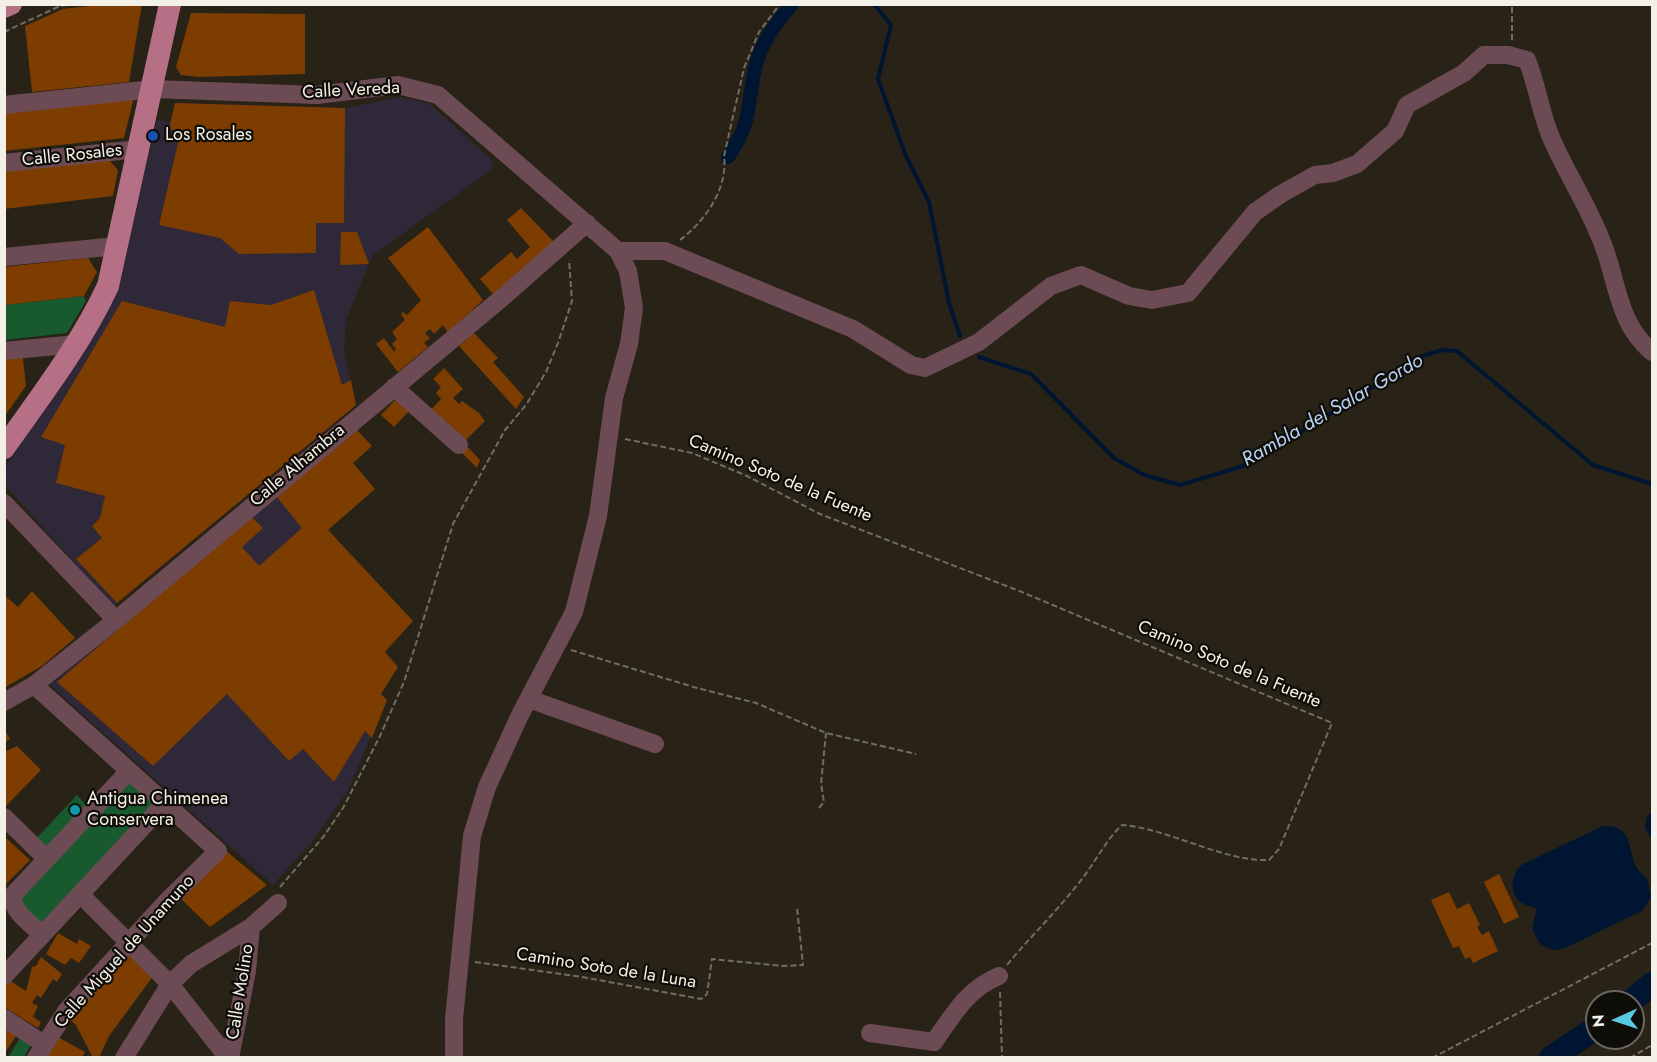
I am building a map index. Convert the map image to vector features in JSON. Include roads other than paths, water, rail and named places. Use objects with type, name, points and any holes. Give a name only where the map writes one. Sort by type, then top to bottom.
[{"type":"main road","points":[[4,7],[11,4]]},
{"type":"main road","points":[[4,448],[76,344],[108,286],[153,89],[166,9]]},
{"type":"street","points":[[618,251],[665,250],[854,328],[911,364],[925,368],[979,342],[1051,286],[1081,275],[1129,296],[1152,300],[1188,293],[1255,212],[1281,194],[1316,176],[1333,173],[1357,164],[1395,131],[1407,105],[1464,73],[1484,54],[1508,55],[1527,60],[1551,137],[1604,245],[1616,291],[1636,338],[1653,352]]},
{"type":"street","name":"Calle Vereda","points":[[4,105],[153,89],[317,95],[398,85],[438,95],[618,251],[628,271],[634,308],[629,344],[614,398],[598,516],[574,612],[487,787],[472,836],[469,893],[460,960],[454,1058]]},
{"type":"street","name":"Calle Rosales","points":[[4,163],[139,149]]},
{"type":"street","name":"Calle Alhambra","points":[[4,702],[34,685],[116,620],[587,223]]},
{"type":"street","points":[[4,257],[117,246]]},
{"type":"street","points":[[4,351],[76,344]]},
{"type":"street","points":[[394,387],[459,445]]},
{"type":"street","points":[[4,502],[116,620]]},
{"type":"street","points":[[4,976],[165,803],[34,685]]},
{"type":"street","points":[[529,699],[656,744]]},
{"type":"street","points":[[42,934],[18,912],[13,903],[13,896],[129,771]]},
{"type":"street","name":"Calle Miguel de Unamuno","points":[[40,1051],[68,1010],[218,851],[165,803]]},
{"type":"street","points":[[4,818],[47,859]]},
{"type":"street","points":[[80,894],[170,984],[229,1058]]},
{"type":"street","points":[[124,1058],[170,984],[191,964],[251,927],[278,895]]},
{"type":"street","name":"Calle Molino","points":[[229,1058],[247,971],[251,927]]},
{"type":"street","points":[[870,1033],[934,1042],[963,1000],[987,981],[999,976]]},
{"type":"street","points":[[4,1018],[40,1051]]},
{"type":"water","points":[[1652,811],[1652,840],[1645,828],[1647,816]]},
{"type":"water","points":[[1603,826],[1615,827],[1627,837],[1634,862],[1647,878],[1651,897],[1642,911],[1563,949],[1553,950],[1540,944],[1532,929],[1537,908],[1522,903],[1514,893],[1512,886],[1516,872],[1521,865]]},
{"type":"waterway","points":[[728,157],[742,133],[748,114],[757,60],[765,42],[792,4]]},
{"type":"waterway","name":"Rambla del Salar Gordo","points":[[874,4],[891,25],[878,79],[906,156],[929,202],[949,303],[960,336]]},
{"type":"waterway","name":"Rambla del Salar Gordo","points":[[979,357],[1031,374],[1114,458],[1144,475],[1180,485],[1250,464],[1422,356],[1442,350],[1457,351],[1593,465],[1652,484]]},
{"type":"waterway","points":[[1645,990],[1652,984]]},
{"type":"waterway","points":[[1551,1058],[1585,1035]]},
{"type":"place","name":"Los Rosales","points":[[153,136]]},
{"type":"place","name":"Antigua Chimenea Conservera","points":[[75,810]]}]
